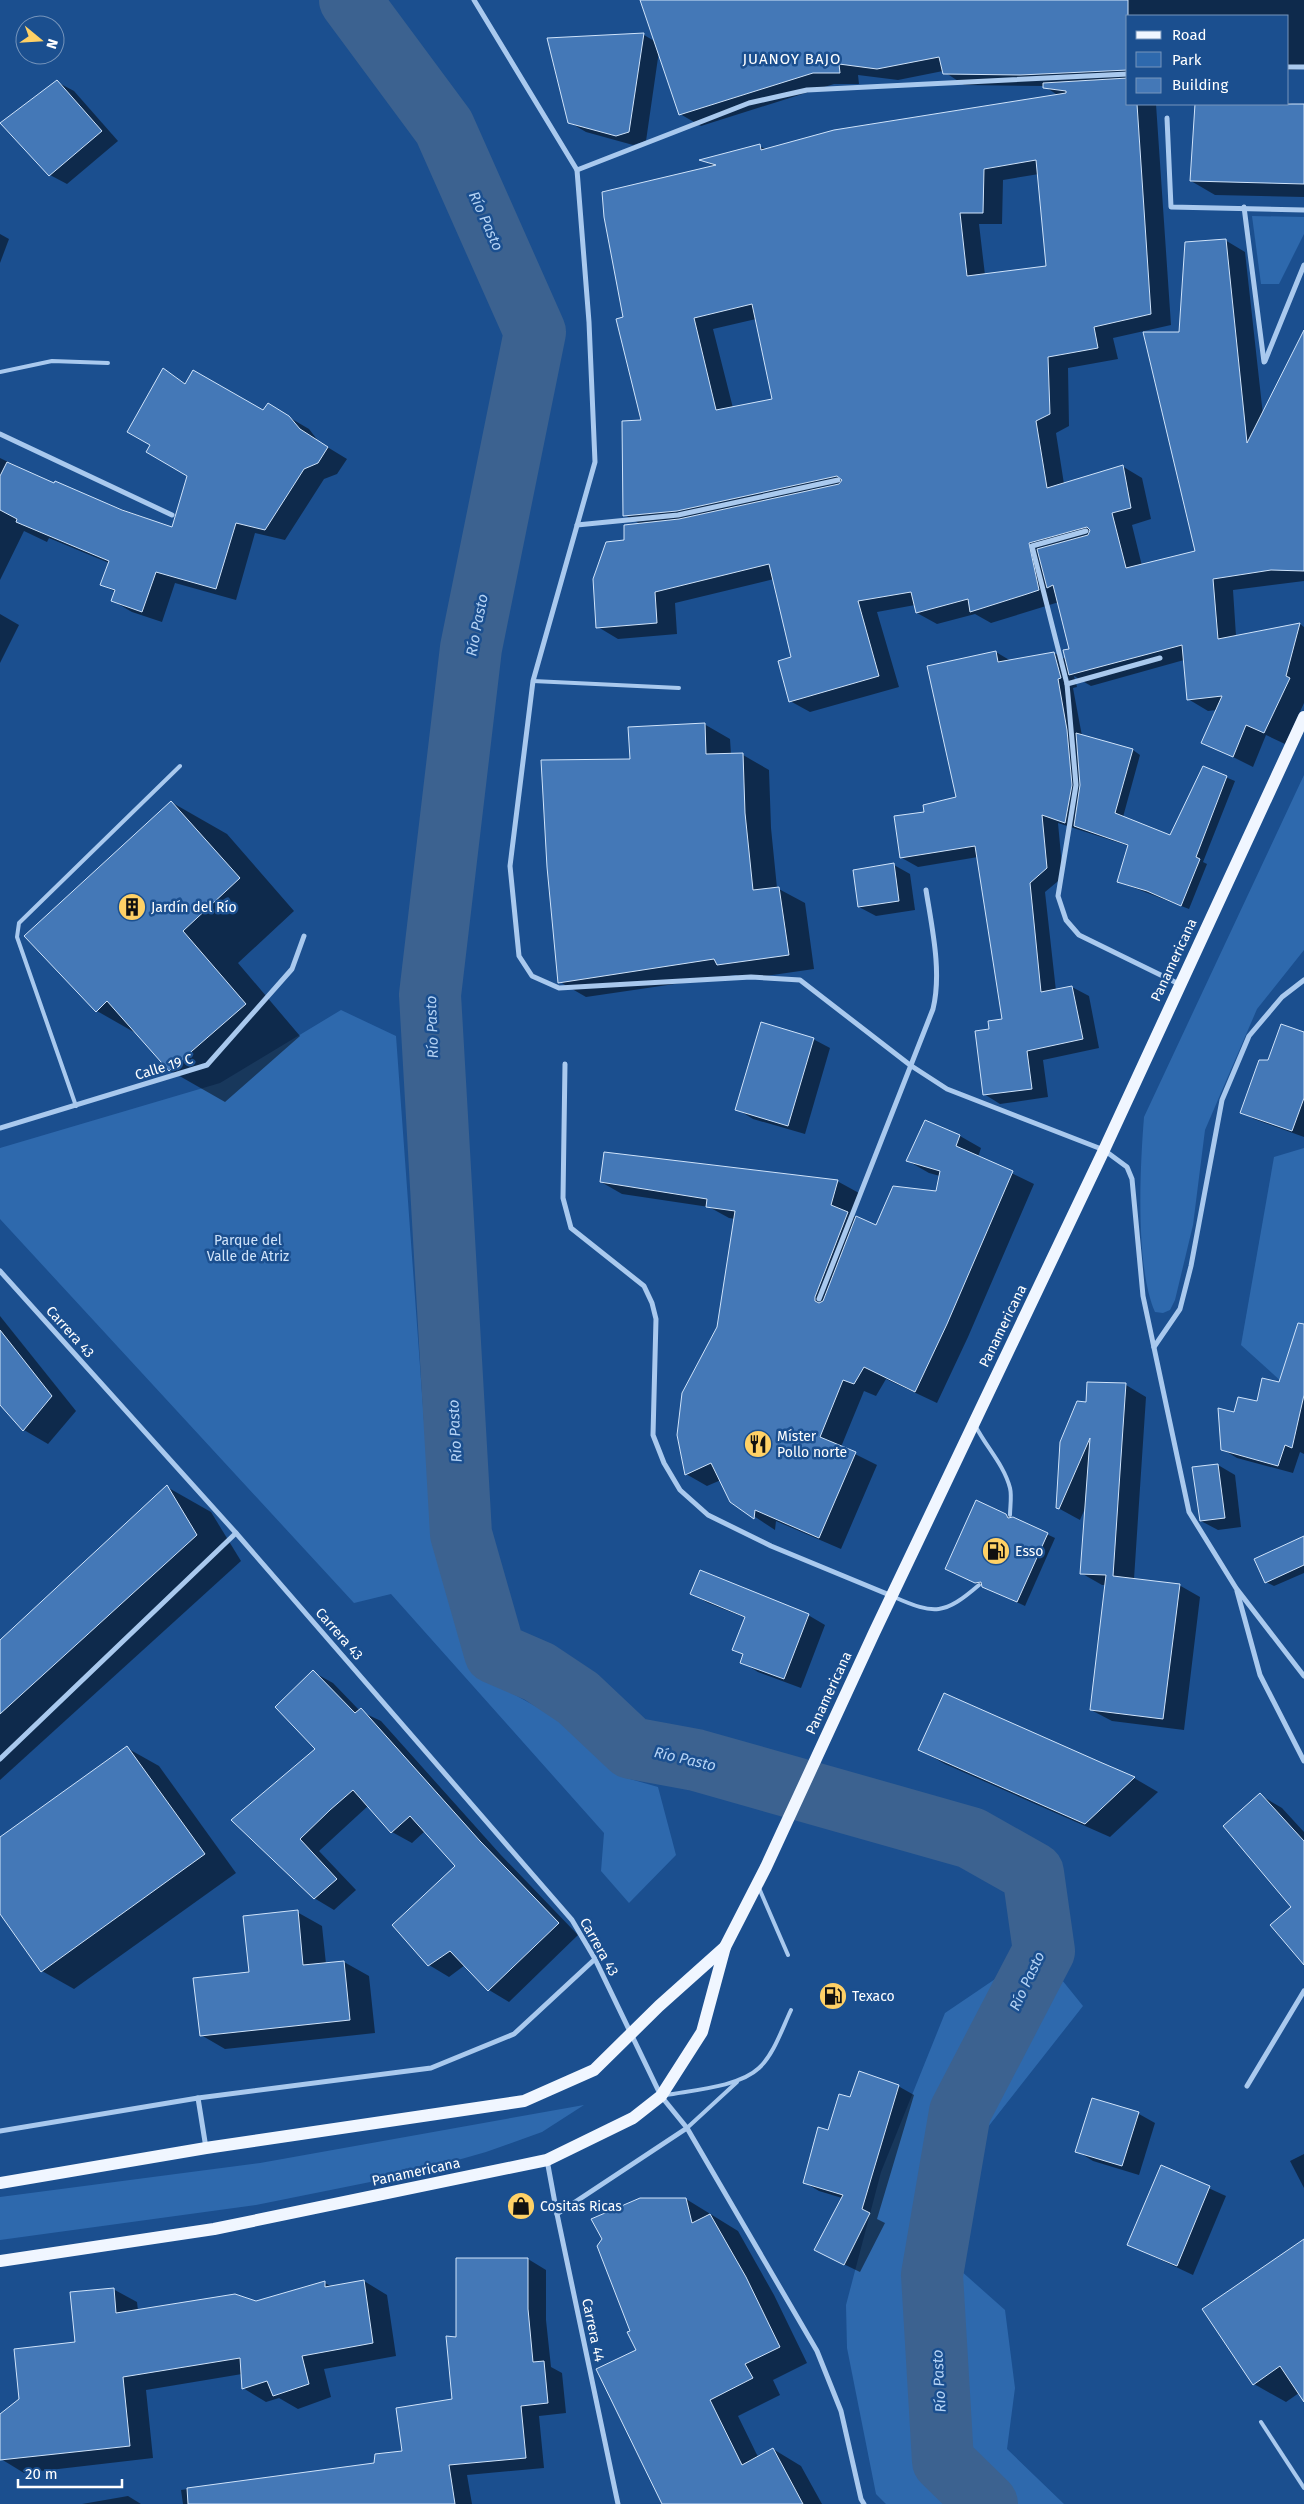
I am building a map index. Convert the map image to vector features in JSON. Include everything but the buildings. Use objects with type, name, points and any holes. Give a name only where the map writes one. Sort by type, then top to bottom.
[{"type":"main road","name":"Panamericana","points":[[0,2261],[214,2229],[547,2160],[633,2118],[661,2096],[702,2032],[725,1947],[758,1884],[844,1695],[1104,1150],[1179,984],[1304,717]]},
{"type":"main road","name":"Panamericana","points":[[0,2183],[206,2148],[524,2101],[594,2070],[659,2006],[725,1947]]},
{"type":"street","points":[[474,0],[577,170],[589,322],[595,462],[533,681],[510,866],[519,956],[532,976],[559,988],[751,977],[800,980],[910,1065],[948,1089],[1104,1150],[1127,1167],[1132,1179],[1143,1296],[1189,1512],[1236,1588],[1304,1676]]},
{"type":"street","points":[[1289,68],[1304,67]]},
{"type":"street","points":[[577,170],[749,103],[807,90],[1126,74]]},
{"type":"street","points":[[1168,118],[1171,207],[1304,210]]},
{"type":"street","points":[[1244,208],[1264,362],[1304,265]]},
{"type":"street","points":[[0,434],[172,514]]},
{"type":"street","points":[[578,525],[678,515],[838,480]]},
{"type":"street","points":[[1086,531],[1032,546],[1067,684],[1076,785],[1058,896],[1066,920],[1079,935],[1179,984]]},
{"type":"street","points":[[1067,684],[1160,658]]},
{"type":"street","points":[[819,1299],[933,1009],[936,995],[933,937],[926,890]]},
{"type":"street","name":"Calle 19 C","points":[[0,1128],[207,1065],[292,969],[304,936]]},
{"type":"street","points":[[1154,1347],[1180,1309],[1191,1266],[1222,1100],[1249,1036],[1282,997],[1304,980]]},
{"type":"street","points":[[565,1064],[563,1198],[571,1228],[644,1286],[652,1303],[656,1319],[653,1435],[664,1463],[680,1490],[708,1515],[771,1546],[892,1596]]},
{"type":"street","name":"Carrera 43","points":[[0,1271],[236,1533],[572,1920],[595,1959],[661,2096],[687,2128],[816,2351],[841,2412],[861,2500],[864,2504]]},
{"type":"street","points":[[0,1759],[236,1533]]},
{"type":"street","points":[[1236,1588],[1260,1675],[1304,1761]]},
{"type":"street","points":[[0,2131],[198,2098],[431,2068],[514,2034],[595,1959]]},
{"type":"street","points":[[1247,2086],[1304,1991]]},
{"type":"street","points":[[198,2098],[206,2148]]},
{"type":"street","points":[[557,2214],[687,2128]]},
{"type":"street","name":"Carrera 44","points":[[547,2160],[618,2504]]},
{"type":"lane","points":[[0,372],[52,361],[108,363]]},
{"type":"lane","points":[[533,681],[679,688]]},
{"type":"lane","points":[[76,1106],[17,938],[19,924],[180,766]]},
{"type":"lane","points":[[973,1422],[985,1444],[1000,1463],[1010,1490],[1010,1515]]},
{"type":"lane","points":[[892,1596],[922,1609],[944,1610],[960,1602],[979,1585]]},
{"type":"lane","points":[[758,1884],[788,1955]]},
{"type":"lane","points":[[687,2128],[738,2081],[759,2068],[773,2047],[791,2010]]},
{"type":"lane","points":[[661,2096],[738,2081]]},
{"type":"lane","points":[[1261,2422],[1304,2488]]},
{"type":"green space","points":[[1252,216],[1304,217],[1304,234],[1279,284],[1261,284]]},
{"type":"green space","points":[[1304,775],[1304,950],[1257,1009],[1205,1130],[1193,1225],[1175,1300],[1170,1310],[1163,1313],[1155,1312],[1144,1270],[1140,1216],[1144,1117]]},
{"type":"green space","name":"Parque del Valle de Atriz","points":[[341,1010],[396,1036],[433,1545],[474,1672],[571,1726],[623,1777],[658,1787],[676,1855],[629,1903],[601,1871],[604,1833],[391,1594],[354,1603],[0,1219],[0,1148],[220,1083]]},
{"type":"green space","points":[[1304,1148],[1304,1402],[1241,1345],[1274,1157]]},
{"type":"green space","points":[[1007,1971],[1062,1980],[1083,2006],[984,2132],[967,2188],[960,2270],[1005,2310],[1015,2388],[1007,2449],[1064,2504],[886,2504],[876,2494],[847,2348],[846,2305],[881,2172],[945,2013]]},
{"type":"green space","points":[[584,2105],[542,2132],[486,2152],[405,2175],[256,2205],[0,2240],[0,2197],[260,2163]]},
{"type":"waterway","name":"Río Pasto","points":[[350,0],[444,127],[535,332],[471,648],[430,995],[461,1534],[495,1653],[539,1672],[578,1698],[631,1748],[696,1760],[971,1838],[1033,1873],[1044,1951],[960,2112],[932,2275],[943,2461],[987,2504]]},
{"type":"place","name":"Jardín del Río","points":[[132,907]]},
{"type":"place","name":"Míster Pollo norte","points":[[758,1444]]},
{"type":"place","name":"Esso","points":[[996,1551]]},
{"type":"place","name":"Texaco","points":[[833,1996]]},
{"type":"place","name":"Cositas Ricas","points":[[521,2206]]},
{"type":"district","name":"JUANOY BAJO","points":[[792,59]]}]
